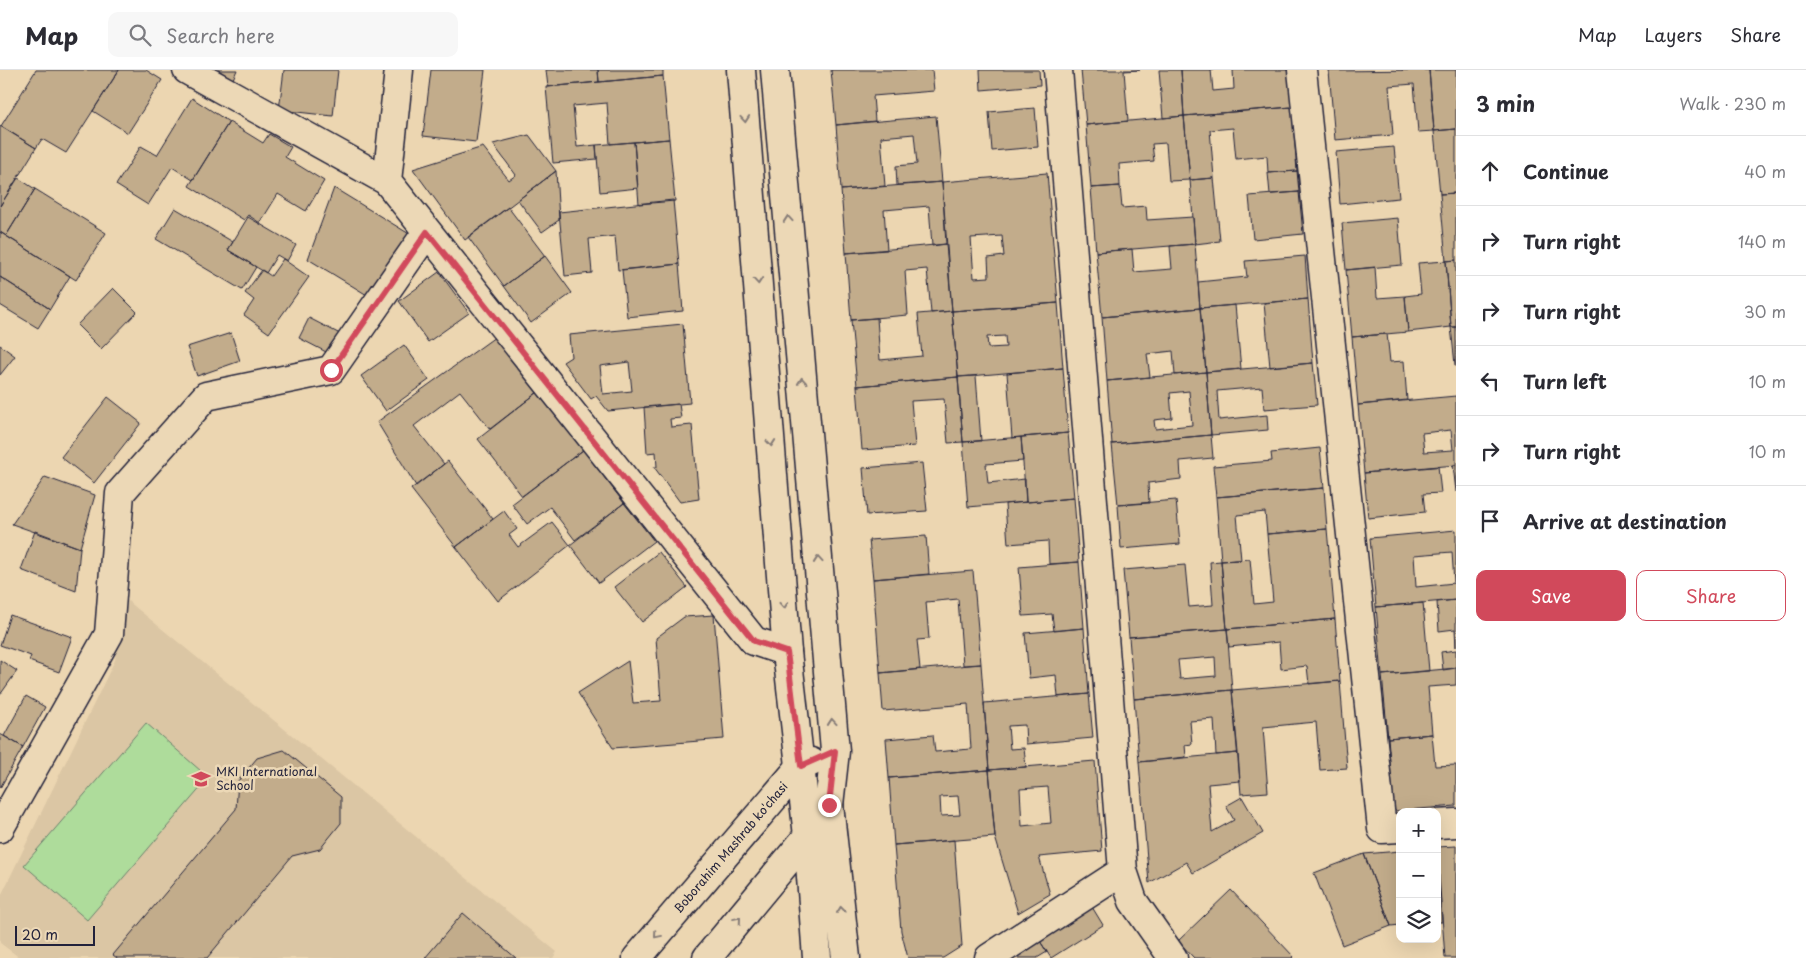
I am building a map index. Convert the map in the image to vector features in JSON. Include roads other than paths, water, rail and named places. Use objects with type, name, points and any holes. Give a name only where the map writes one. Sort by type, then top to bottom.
[{"type":"street","points":[[187,70],[387,181],[754,641],[787,652]]},
{"type":"street","points":[[387,181],[399,70]]},
{"type":"street","points":[[741,70],[787,652],[808,836],[817,958]]},
{"type":"street","points":[[775,70],[835,751],[829,805],[846,958]]},
{"type":"street","points":[[1058,70],[1123,871],[1132,901],[1173,958]]},
{"type":"street","points":[[1302,70],[1382,829],[1396,828]]},
{"type":"street","points":[[0,828],[109,634],[120,493],[206,396],[331,370],[427,232]]},
{"type":"street","name":"Boborahim Mashrab ko'chasi","points":[[637,958],[801,766],[835,751]]},
{"type":"street","points":[[707,958],[808,836],[829,805]]},
{"type":"street","points":[[1441,824],[1456,822]]},
{"type":"street","points":[[989,958],[1123,871]]},
{"type":"place","name":"MKI International School","points":[[201,779]]}]
